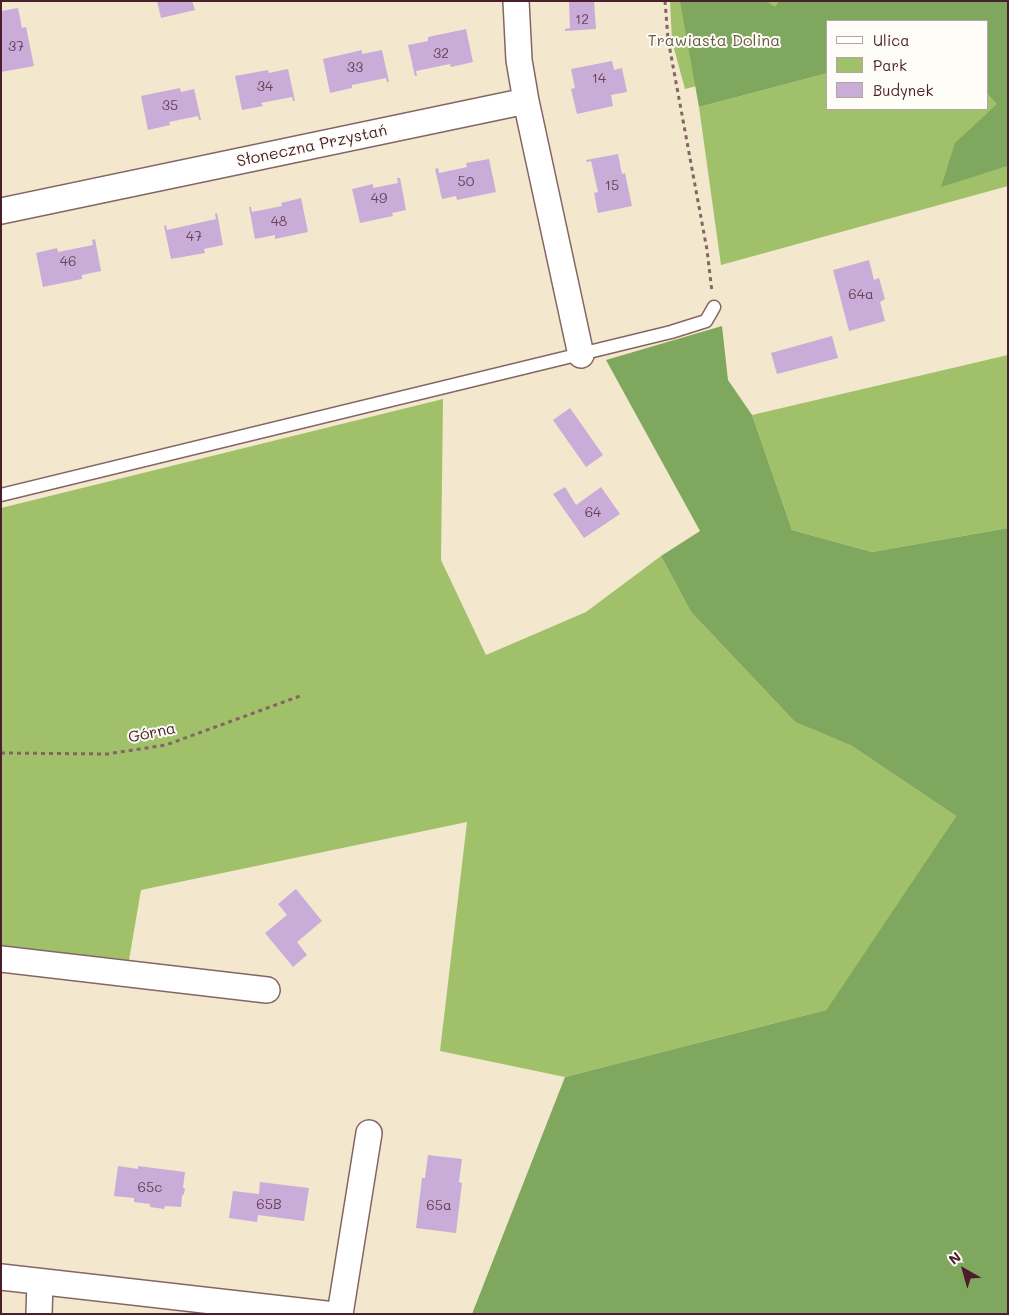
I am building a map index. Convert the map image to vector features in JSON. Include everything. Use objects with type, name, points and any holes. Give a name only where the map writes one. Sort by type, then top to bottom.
[{"type":"street","points":[[516,1],[520,60],[526,101],[581,355]]},
{"type":"street","name":"Słoneczna Przystań","points":[[1,211],[526,101]]},
{"type":"street","points":[[1,959],[267,990]]},
{"type":"street","points":[[340,1314],[369,1133]]},
{"type":"street","points":[[1,1277],[326,1314]]},
{"type":"street","points":[[39,1314],[40,1282]]},
{"type":"lane","points":[[1,495],[672,332],[706,321],[714,307]]},
{"type":"path","points":[[665,1],[668,39],[707,250],[714,307]]},
{"type":"path","name":"Górna","points":[[1,753],[107,754],[166,745],[300,696]]},
{"type":"green space","points":[[670,1],[1008,1],[1008,159],[941,186],[1008,166],[1008,186],[721,265],[699,107],[826,74],[826,110],[989,110],[989,20],[826,20],[826,53],[685,89],[672,41]]},
{"type":"green space","name":"Trawiasta Dolina","points":[[680,1],[766,1],[775,7],[779,1],[1008,1],[1008,166],[941,187],[955,143],[997,104],[989,95],[989,20],[826,20],[826,74],[699,107]]},
{"type":"green space","points":[[722,326],[728,380],[752,415],[792,530],[872,552],[1008,528],[1008,1314],[472,1314],[565,1077],[826,1010],[956,816],[852,746],[795,722],[691,612],[661,556],[700,531],[606,360]]},
{"type":"green space","points":[[1008,355],[1008,528],[872,552],[792,530],[752,415]]},
{"type":"green space","points":[[443,399],[441,560],[486,655],[586,612],[661,556],[691,612],[795,722],[852,746],[956,816],[826,1010],[565,1077],[440,1051],[467,822],[141,890],[129,960],[1,946],[1,508]]},
{"type":"building","points":[[157,1],[192,1],[195,10],[161,18]]},
{"type":"building","points":[[569,1],[594,1],[596,29],[565,31],[565,29],[570,28]]},
{"type":"building","points":[[18,8],[22,28],[26,27],[34,66],[1,72],[1,11]]},
{"type":"building","points":[[466,29],[473,62],[451,67],[450,64],[416,71],[417,76],[415,76],[408,45],[428,41],[428,37]]},
{"type":"building","points":[[362,50],[362,54],[382,50],[389,82],[387,82],[386,78],[352,85],[352,88],[330,93],[323,59]]},
{"type":"building","points":[[612,61],[614,70],[622,68],[627,92],[611,95],[613,106],[577,114],[571,89],[575,88],[571,69]]},
{"type":"building","points":[[288,69],[295,101],[293,101],[292,97],[261,103],[263,106],[242,110],[235,76],[268,70],[269,73]]},
{"type":"building","points":[[180,88],[181,92],[194,89],[201,120],[199,120],[198,116],[169,122],[170,125],[148,130],[141,96]]},
{"type":"building","points":[[618,154],[622,174],[625,173],[632,206],[598,213],[594,193],[598,192],[591,161],[587,162],[586,160]]},
{"type":"building","points":[[489,159],[496,192],[457,200],[456,196],[442,199],[435,169],[438,168],[439,173],[467,167],[466,163]]},
{"type":"building","points":[[397,178],[400,178],[406,210],[392,213],[393,216],[360,223],[352,189],[373,184],[373,188],[398,183]]},
{"type":"building","points":[[301,198],[308,232],[275,239],[275,235],[255,239],[249,207],[251,207],[252,212],[282,206],[281,203]]},
{"type":"building","points":[[217,213],[223,245],[204,249],[205,253],[171,259],[164,226],[166,225],[167,230],[216,219],[215,214]]},
{"type":"building","points":[[95,239],[101,271],[82,275],[82,279],[43,287],[36,253],[57,248],[58,252],[93,245],[92,240]]},
{"type":"building","points":[[869,260],[874,280],[879,278],[885,299],[880,302],[885,321],[849,331],[833,270]]},
{"type":"building","points":[[832,336],[838,358],[777,374],[771,353]]},
{"type":"building","points":[[570,408],[603,455],[586,467],[553,420]]},
{"type":"building","points":[[565,487],[576,505],[601,487],[620,514],[584,538],[553,494]]},
{"type":"building","points":[[296,889],[322,921],[297,942],[307,955],[293,967],[265,933],[287,915],[278,904]]},
{"type":"building","points":[[428,1155],[462,1159],[459,1182],[462,1183],[456,1233],[416,1228],[422,1178],[425,1178]]},
{"type":"building","points":[[118,1166],[138,1169],[138,1166],[185,1172],[183,1187],[185,1189],[181,1207],[165,1206],[164,1209],[150,1207],[150,1204],[134,1202],[134,1198],[114,1196]]},
{"type":"building","points":[[260,1182],[309,1188],[304,1221],[258,1215],[257,1222],[229,1218],[233,1191],[259,1194]]}]
